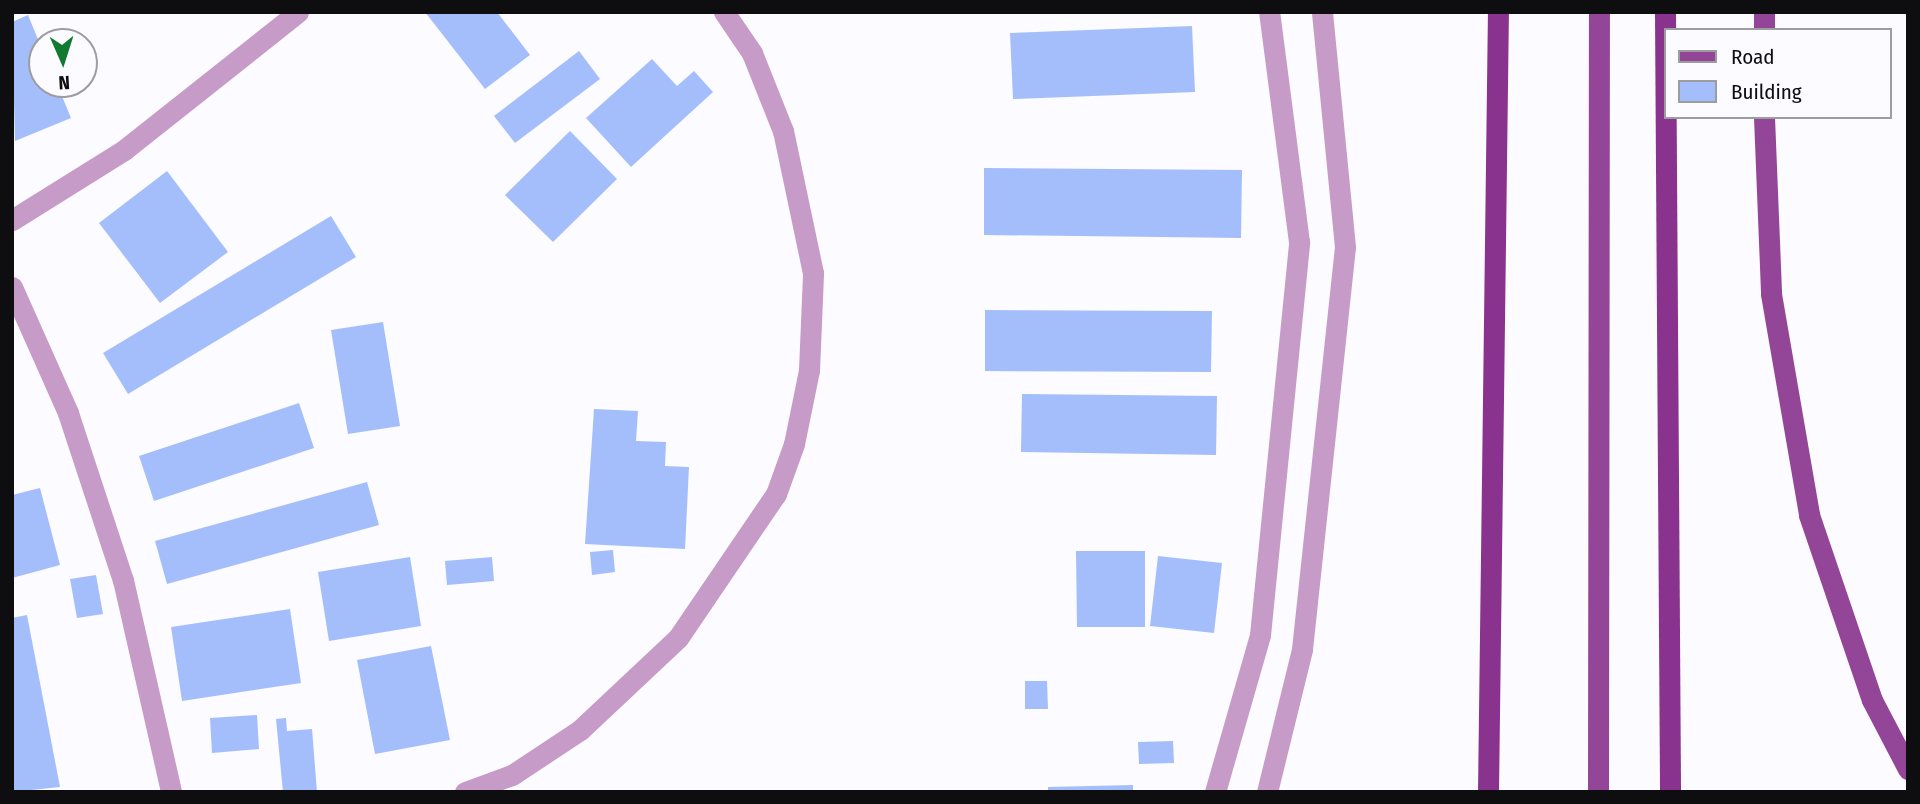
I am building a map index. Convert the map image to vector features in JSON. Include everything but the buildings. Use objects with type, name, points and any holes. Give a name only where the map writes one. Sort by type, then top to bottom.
[{"type":"highway","points":[[1488,792],[1498,12]]},
{"type":"highway","points":[[1666,119],[1670,792]]},
{"type":"main road","points":[[1598,792],[1599,12]]},
{"type":"main road","points":[[1764,119],[1771,294],[1809,515],[1872,699],[1908,769]]},
{"type":"street","points":[[12,220],[124,150],[298,12]]},
{"type":"street","points":[[466,792],[512,775],[579,730],[678,638],[776,494],[794,444],[809,370],[813,273],[783,131],[751,54],[724,12]]},
{"type":"street","points":[[1215,792],[1260,635],[1299,242],[1269,12]]},
{"type":"street","points":[[1267,792],[1302,649],[1345,247],[1336,110],[1322,12]]},
{"type":"street","points":[[12,287],[68,413],[123,580],[171,792]]}]
